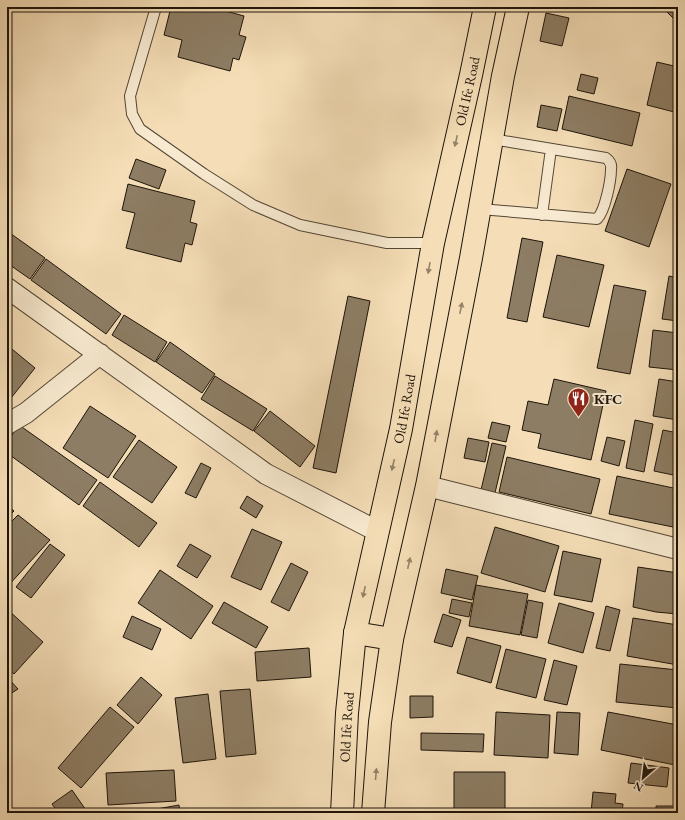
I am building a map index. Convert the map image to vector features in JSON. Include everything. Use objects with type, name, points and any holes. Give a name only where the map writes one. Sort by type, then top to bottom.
[{"type":"main road","name":"Old Ife Road","points":[[342,813],[347,713],[355,633],[401,429],[433,244],[485,7]]},
{"type":"main road","points":[[373,813],[380,722],[392,638],[426,486],[518,7]]},
{"type":"main road","points":[[355,633],[392,638]]},
{"type":"street","points":[[7,288],[266,474],[377,532]]},
{"type":"street","points":[[7,424],[26,413],[100,354]]},
{"type":"street","points":[[426,486],[678,549]]},
{"type":"lane","points":[[156,7],[130,96],[132,114],[140,129],[204,174],[253,205],[300,225],[387,243],[433,244]]},
{"type":"lane","points":[[480,209],[597,219],[603,212],[611,170],[611,164],[606,158],[492,139]]},
{"type":"lane","points":[[542,215],[551,149]]},
{"type":"building","points":[[171,7],[211,7],[244,16],[239,35],[246,37],[239,60],[233,58],[230,71],[178,57],[182,40],[164,35]]},
{"type":"building","points":[[662,7],[678,7],[678,23]]},
{"type":"building","points":[[546,13],[569,18],[562,46],[540,41]]},
{"type":"building","points":[[657,62],[678,67],[678,113],[647,105]]},
{"type":"building","points":[[581,74],[598,78],[594,94],[577,90]]},
{"type":"building","points":[[569,96],[640,113],[632,146],[562,129]]},
{"type":"building","points":[[541,105],[562,109],[557,131],[537,127]]},
{"type":"building","points":[[136,159],[166,170],[159,189],[129,178]]},
{"type":"building","points":[[627,169],[671,184],[649,247],[605,231]]},
{"type":"building","points":[[128,184],[195,201],[190,222],[197,224],[192,245],[185,243],[181,262],[126,248],[135,213],[122,210]]},
{"type":"building","points":[[7,231],[45,258],[30,279],[7,263]]},
{"type":"building","points":[[522,238],[543,242],[527,322],[507,318]]},
{"type":"building","points":[[557,255],[604,265],[589,327],[543,317]]},
{"type":"building","points":[[46,259],[121,314],[106,334],[31,280]]},
{"type":"building","points":[[669,276],[678,278],[678,321],[662,319]]},
{"type":"building","points":[[614,285],[646,291],[630,374],[597,368]]},
{"type":"building","points":[[348,296],[370,301],[336,473],[313,468]]},
{"type":"building","points":[[124,315],[167,342],[155,362],[112,335]]},
{"type":"building","points":[[653,330],[678,333],[678,370],[649,367]]},
{"type":"building","points":[[170,342],[215,374],[202,393],[156,362]]},
{"type":"building","points":[[7,345],[35,368],[7,403]]},
{"type":"building","points":[[215,376],[267,409],[253,431],[201,399]]},
{"type":"building","points":[[554,379],[606,391],[591,460],[538,448],[541,434],[522,430],[528,401],[548,405]]},
{"type":"building","points":[[659,379],[678,382],[678,420],[653,416]]},
{"type":"building","points":[[90,406],[136,436],[108,478],[63,448]]},
{"type":"building","points":[[270,411],[315,446],[300,467],[254,431]]},
{"type":"building","points":[[635,420],[653,424],[644,472],[626,468]]},
{"type":"building","points":[[492,422],[510,426],[506,442],[488,438]]},
{"type":"building","points":[[19,425],[97,480],[79,505],[7,453],[7,442]]},
{"type":"building","points":[[663,430],[678,433],[678,476],[654,471]]},
{"type":"building","points":[[607,437],[625,441],[619,466],[601,461]]},
{"type":"building","points":[[468,438],[489,442],[485,462],[464,458]]},
{"type":"building","points":[[139,440],[177,467],[152,503],[113,477]]},
{"type":"building","points":[[492,443],[506,446],[495,493],[481,490]]},
{"type":"building","points":[[507,457],[600,479],[591,514],[499,492]]},
{"type":"building","points":[[201,463],[211,468],[196,498],[185,493]]},
{"type":"building","points":[[617,476],[678,489],[678,528],[609,514]]},
{"type":"building","points":[[100,482],[157,523],[139,547],[83,506]]},
{"type":"building","points":[[247,496],[263,506],[256,518],[240,508]]},
{"type":"building","points":[[7,505],[14,511],[7,518]]},
{"type":"building","points":[[18,515],[50,540],[7,587],[7,526]]},
{"type":"building","points":[[495,527],[559,546],[545,592],[481,573]]},
{"type":"building","points":[[252,529],[282,542],[261,590],[231,577]]},
{"type":"building","points":[[50,544],[65,555],[31,598],[16,587]]},
{"type":"building","points":[[190,544],[211,556],[197,578],[177,566]]},
{"type":"building","points":[[563,551],[601,559],[592,602],[554,595]]},
{"type":"building","points":[[291,563],[308,572],[289,611],[271,602]]},
{"type":"building","points":[[638,567],[678,573],[678,614],[656,612],[633,607]]},
{"type":"building","points":[[446,569],[478,576],[472,600],[441,593]]},
{"type":"building","points":[[160,570],[213,606],[191,639],[138,603]]},
{"type":"building","points":[[476,585],[528,594],[520,635],[469,626]]},
{"type":"building","points":[[452,599],[472,603],[469,617],[449,613]]},
{"type":"building","points":[[528,600],[543,603],[537,638],[521,635]]},
{"type":"building","points":[[224,602],[268,627],[256,648],[212,623]]},
{"type":"building","points":[[559,603],[594,613],[583,653],[548,643]]},
{"type":"building","points":[[606,606],[620,610],[610,651],[596,648]]},
{"type":"building","points":[[7,609],[43,642],[14,674],[7,668]]},
{"type":"building","points":[[443,614],[461,620],[452,647],[434,642]]},
{"type":"building","points":[[132,616],[161,629],[152,650],[123,637]]},
{"type":"building","points":[[633,618],[678,625],[678,665],[627,656]]},
{"type":"building","points":[[467,637],[501,646],[491,683],[457,673]]},
{"type":"building","points":[[309,648],[311,677],[257,681],[255,652]]},
{"type":"building","points":[[506,649],[546,659],[536,698],[496,688]]},
{"type":"building","points":[[554,660],[577,666],[567,705],[544,700]]},
{"type":"building","points":[[620,664],[678,670],[678,708],[616,702]]},
{"type":"building","points":[[141,677],[162,695],[138,724],[117,705]]},
{"type":"building","points":[[8,678],[18,689],[7,696],[7,679]]},
{"type":"building","points":[[250,689],[256,754],[226,757],[220,691]]},
{"type":"building","points":[[208,694],[216,759],[183,763],[175,698]]},
{"type":"building","points":[[410,696],[433,696],[433,717],[410,718]]},
{"type":"building","points":[[110,707],[134,727],[81,788],[58,768]]},
{"type":"building","points":[[496,712],[550,715],[548,758],[494,755]]},
{"type":"building","points":[[557,712],[580,713],[578,755],[554,753]]},
{"type":"building","points":[[608,712],[678,725],[678,751],[675,765],[601,750]]},
{"type":"building","points":[[421,733],[484,734],[483,752],[421,750]]},
{"type":"building","points":[[631,763],[669,768],[667,787],[628,783]]},
{"type":"building","points":[[174,770],[176,801],[108,805],[106,773]]},
{"type":"building","points":[[454,772],[505,772],[505,813],[454,813]]},
{"type":"building","points":[[72,790],[88,813],[62,813],[59,809],[57,811],[52,804]]},
{"type":"building","points":[[593,792],[616,794],[615,803],[623,804],[622,813],[591,813]]},
{"type":"building","points":[[179,805],[180,813],[135,813],[140,812]]},
{"type":"building","points":[[656,806],[678,806],[678,813],[656,813]]},
{"type":"place","name":"KFC","points":[[578,418]]}]
